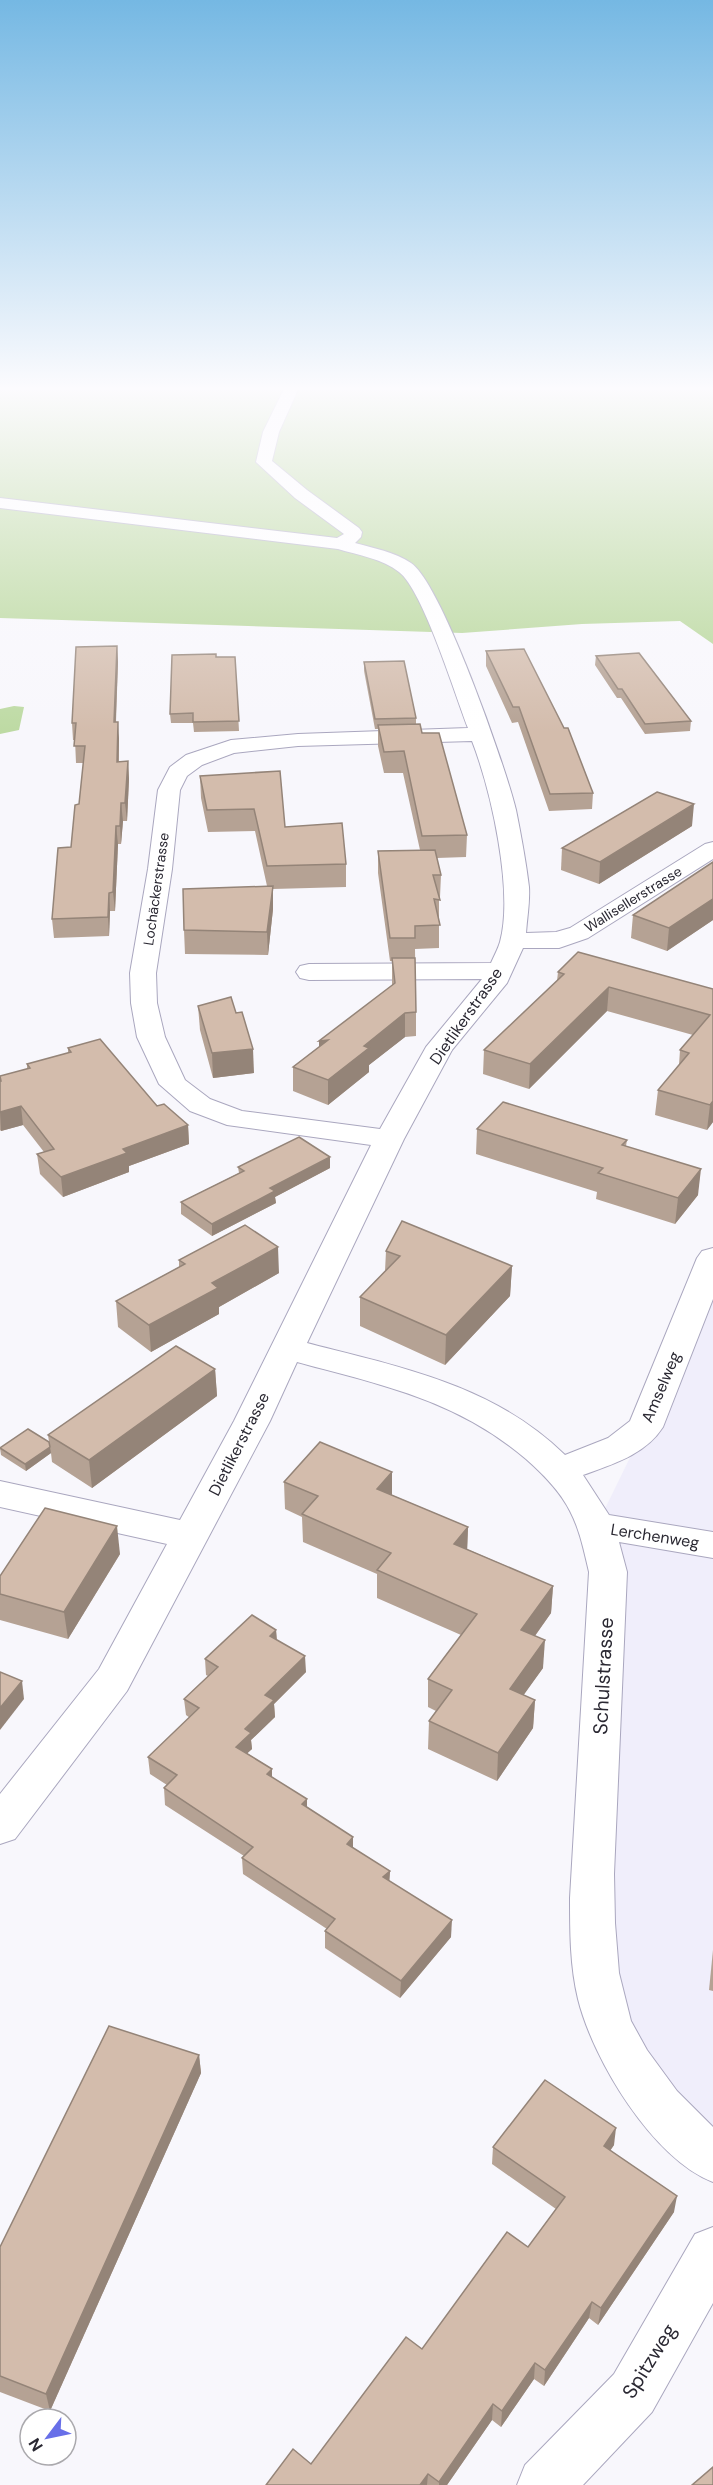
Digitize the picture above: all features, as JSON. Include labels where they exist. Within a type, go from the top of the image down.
[{"type":"street","points":[[311,501],[353,532],[352,537],[340,544]]},
{"type":"street","name":"Dietlikerstrasse","points":[[0,503],[340,544],[378,555],[405,567],[417,580],[435,615],[481,734],[504,810],[518,889],[513,941],[498,977],[440,1047],[389,1139],[287,1349],[191,1536],[113,1680],[0,1826]]},
{"type":"street","name":"Lochäckerstrasse","points":[[389,1139],[237,1119],[200,1105],[173,1084],[151,1038],[144,1003],[143,973],[170,790],[178,772],[194,760],[231,747],[298,740],[481,734]]},
{"type":"street","name":"Wallisellerstrasse","points":[[513,941],[559,940],[579,933],[713,849]]},
{"type":"street","points":[[309,972],[500,971]]},
{"type":"street","name":"Amselweg","points":[[560,1470],[621,1447],[645,1427],[713,1258]]},
{"type":"street","name":"Schulstrasse","points":[[287,1349],[395,1375],[467,1401],[500,1419],[529,1440],[560,1470],[579,1496],[596,1527],[608,1572],[590,1919],[601,1999],[619,2045],[646,2089],[689,2140],[713,2159]]},
{"type":"street","points":[[0,1494],[191,1536]]},
{"type":"street","name":"Lerchenweg","points":[[596,1527],[627,1529],[713,1545]]},
{"type":"street","name":"Spitzweg","points":[[545,2485],[633,2393],[713,2252]]},
{"type":"shaded area","points":[[713,1258],[713,2159],[619,2045],[596,1527],[645,1427]]},
{"type":"green space","points":[[0,501],[713,501],[713,644],[680,621],[582,624],[462,633],[0,618]]},
{"type":"green space","points":[[14,706],[24,707],[19,730],[0,734],[0,709]]},
{"type":"building","points":[[117,646],[114,722],[118,722],[117,762],[128,761],[125,803],[121,803],[120,826],[116,826],[113,892],[109,893],[108,917],[52,919],[58,848],[71,847],[75,805],[79,804],[85,746],[74,746],[76,723],[72,723],[76,647]]},
{"type":"building","points":[[524,649],[564,728],[568,728],[593,793],[550,794],[519,707],[513,707],[486,651]]},
{"type":"building","points":[[639,653],[691,721],[645,724],[622,689],[618,689],[596,656]]},
{"type":"building","points":[[216,654],[216,657],[235,657],[239,721],[193,722],[193,713],[170,714],[172,655]]},
{"type":"building","points":[[404,661],[416,718],[375,719],[364,662]]},
{"type":"building","points":[[420,724],[422,733],[439,733],[467,835],[422,836],[404,751],[384,752],[378,725]]},
{"type":"building","points":[[280,771],[285,827],[342,823],[346,864],[267,866],[254,809],[207,810],[200,776]]},
{"type":"building","points":[[657,792],[694,804],[600,862],[562,848]]},
{"type":"building","points":[[435,850],[441,875],[433,875],[440,900],[434,899],[440,925],[415,926],[415,938],[390,938],[378,851]]},
{"type":"building","points":[[713,862],[713,899],[669,928],[633,915]]},
{"type":"building","points":[[273,886],[267,932],[184,930],[183,889]]},
{"type":"building","points":[[578,952],[713,989],[713,1101],[710,1105],[658,1090],[689,1053],[680,1050],[710,1015],[609,987],[530,1064],[484,1050],[564,974],[558,972]]},
{"type":"building","points":[[392,958],[415,958],[416,1012],[405,1013],[364,1046],[369,1048],[328,1080],[293,1067],[328,1040],[319,1041],[395,983]]},
{"type":"building","points":[[231,997],[236,1013],[242,1012],[253,1049],[212,1053],[198,1006]]},
{"type":"building","points":[[100,1039],[157,1106],[164,1104],[188,1125],[123,1149],[127,1153],[61,1177],[37,1154],[54,1149],[21,1106],[0,1112],[0,1076],[30,1068],[27,1064],[71,1052],[68,1048]]},
{"type":"building","points":[[503,1102],[627,1140],[622,1145],[701,1169],[678,1198],[598,1173],[603,1168],[477,1129]]},
{"type":"building","points":[[299,1137],[330,1157],[270,1188],[275,1191],[212,1224],[181,1202],[244,1171],[238,1167]]},
{"type":"building","points":[[402,1221],[512,1266],[446,1335],[360,1297],[400,1256],[386,1251]]},
{"type":"building","points":[[245,1225],[278,1247],[212,1283],[218,1288],[149,1325],[116,1301],[185,1264],[179,1260]]},
{"type":"building","points":[[176,1346],[215,1369],[89,1460],[48,1435]]},
{"type":"building","points":[[28,1429],[49,1442],[50,1447],[25,1464],[0,1448]]},
{"type":"building","points":[[320,1442],[392,1472],[377,1489],[468,1527],[454,1544],[553,1586],[521,1630],[545,1640],[510,1689],[535,1700],[498,1753],[429,1721],[452,1690],[428,1679],[477,1614],[377,1570],[391,1553],[302,1514],[318,1496],[284,1482]]},
{"type":"building","points":[[45,1508],[117,1526],[64,1612],[0,1594],[0,1576]]},
{"type":"building","points":[[252,1615],[276,1630],[270,1636],[305,1656],[265,1695],[274,1700],[245,1729],[251,1733],[236,1747],[272,1769],[267,1774],[307,1799],[302,1804],[353,1837],[347,1844],[390,1871],[383,1877],[452,1920],[401,1981],[325,1931],[335,1919],[242,1858],[253,1847],[164,1788],[177,1775],[148,1757],[199,1708],[184,1699],[218,1667],[205,1659]]},
{"type":"building","points":[[0,1672],[22,1681],[0,1708]]},
{"type":"building","points":[[109,2026],[199,2055],[46,2394],[0,2376],[0,2247]]},
{"type":"building","points":[[545,2080],[616,2128],[604,2146],[677,2196],[601,2308],[592,2302],[545,2370],[535,2363],[502,2411],[493,2404],[439,2482],[428,2474],[420,2485],[266,2485],[293,2449],[311,2464],[406,2337],[422,2349],[507,2232],[528,2247],[565,2197],[493,2147]]},
{"type":"building","points":[[713,2467],[713,2485],[692,2485]]}]
